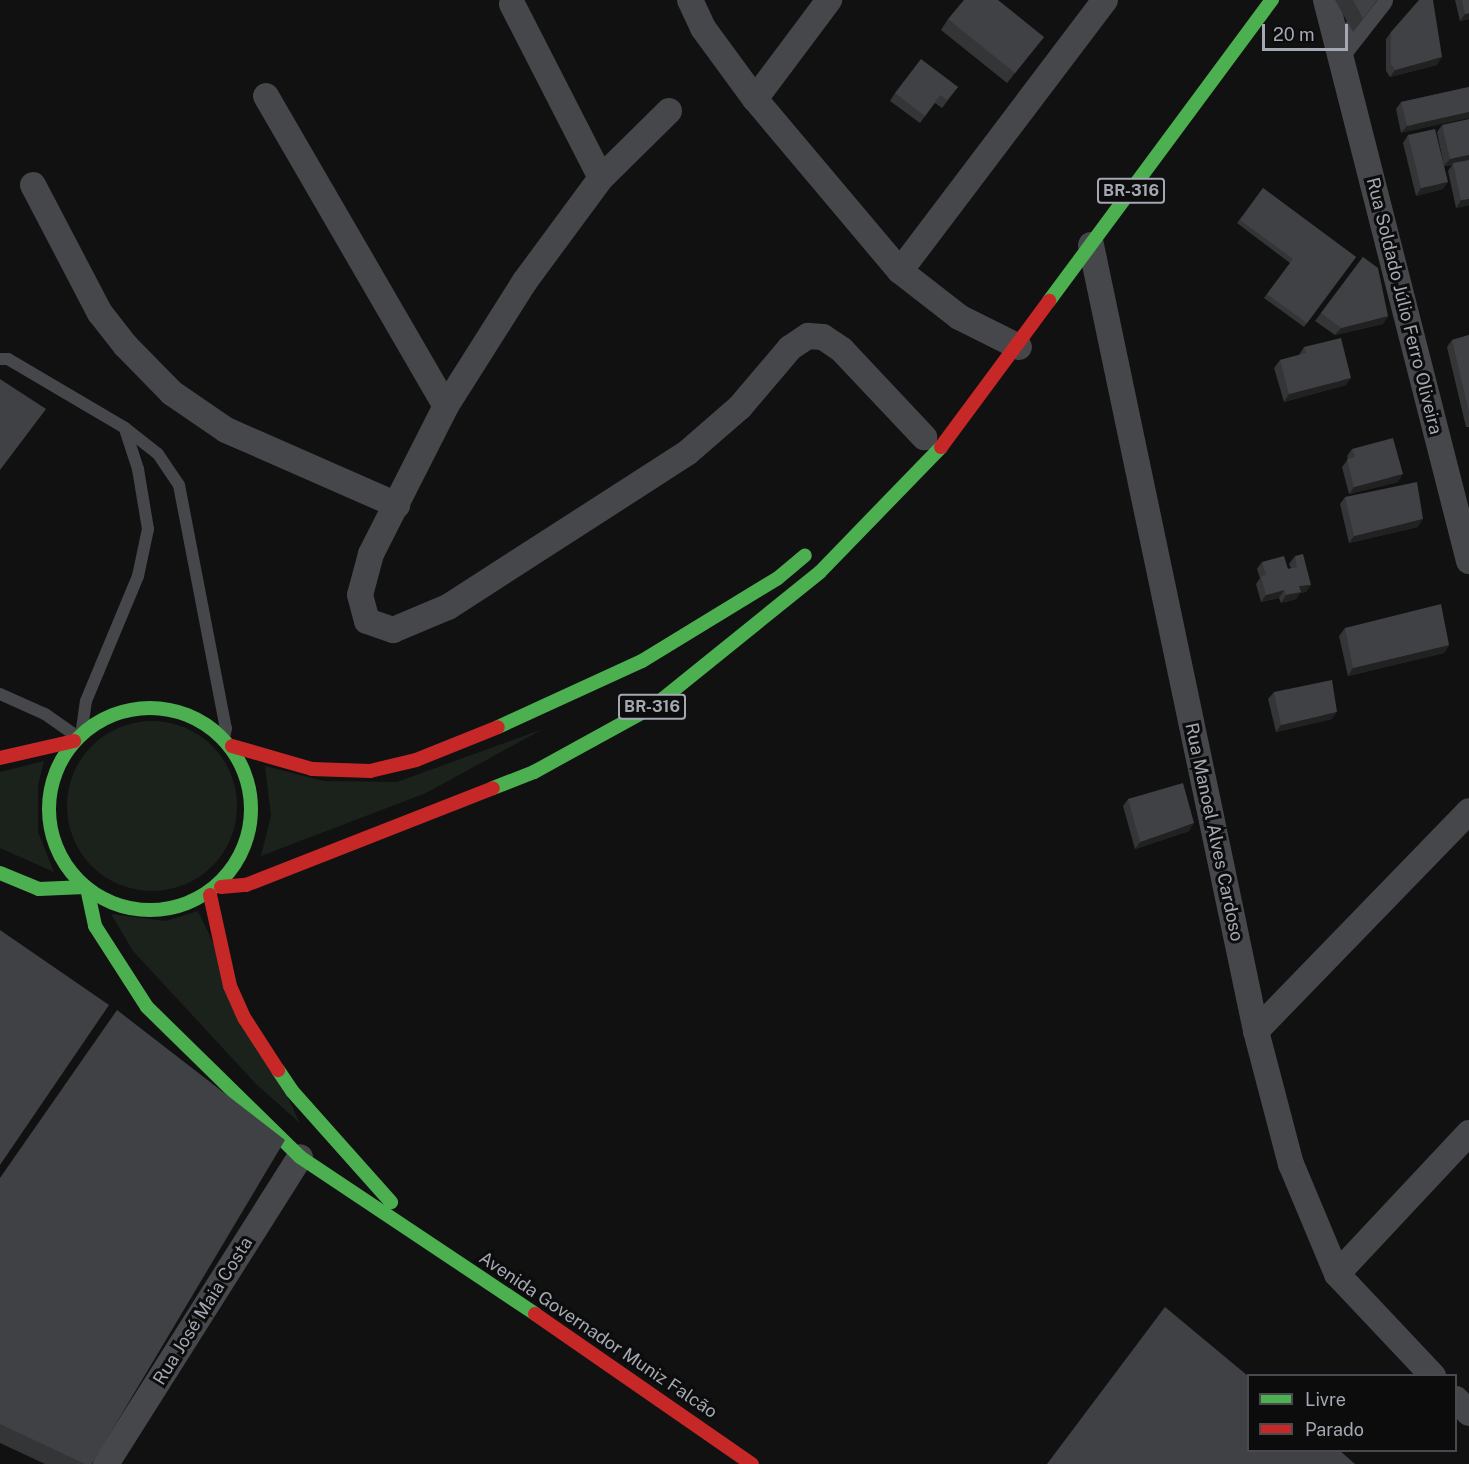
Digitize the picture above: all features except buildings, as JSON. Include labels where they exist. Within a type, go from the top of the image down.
[{"type":"main road","name":"BR-316","points":[[78,738],[57,767],[49,798],[50,829],[61,858],[86,887],[107,901],[136,910],[168,909],[215,891],[246,885],[534,772],[654,706],[820,572],[937,452],[1019,347],[1091,245],[1272,0]]},
{"type":"main road","name":"BR-316","points":[[920,441],[991,383]]},
{"type":"main road","name":"BR-316","points":[[0,758],[78,738],[125,710],[154,707],[184,712],[228,742],[312,769],[370,771],[416,760],[537,711],[642,661],[778,578],[814,548]]},
{"type":"main road","name":"BR-316","points":[[215,891],[251,830],[246,772],[228,742]]},
{"type":"main road","points":[[0,873],[39,889],[86,887]]},
{"type":"main road","name":"Avenida Governador Muniz Falcão","points":[[86,887],[95,926],[147,1006],[300,1157],[423,1237],[752,1464]]},
{"type":"main road","name":"Avenida Governador Muniz Falcão","points":[[215,891],[230,986],[245,1019],[292,1091],[423,1237]]},
{"type":"street","points":[[690,0],[703,28],[755,99],[900,271],[959,316],[1019,347]]},
{"type":"street","points":[[755,99],[829,0]]},
{"type":"street","points":[[900,271],[1105,0]]},
{"type":"street","name":"Rua Soldado Júlio Ferro Oliveira","points":[[1326,0],[1468,555]]},
{"type":"street","points":[[1340,51],[1380,0]]},
{"type":"street","points":[[512,4],[601,178]]},
{"type":"street","points":[[266,96],[446,406]]},
{"type":"street","points":[[669,111],[601,178],[525,281],[446,406],[371,554],[360,595],[368,621],[393,630],[448,608],[687,453],[740,407],[790,348],[808,336],[823,337],[842,350],[920,441]]},
{"type":"street","points":[[33,185],[100,313],[125,345],[172,393],[226,430],[397,505]]},
{"type":"street","name":"Rua Manoel Alves Cardoso","points":[[1091,245],[1256,1031],[1291,1164],[1337,1274],[1431,1374]]},
{"type":"street","points":[[1256,1031],[1469,811]]},
{"type":"street","points":[[1337,1274],[1469,1133]]},
{"type":"street","name":"Rua José Maia Costa","points":[[106,1464],[300,1157]]},
{"type":"street","points":[[1457,1401],[1469,1413]]},
{"type":"lane","points":[[0,359],[8,359],[125,428],[158,454],[179,485],[228,742]]},
{"type":"lane","points":[[0,694],[45,714],[78,738],[86,701],[138,576],[147,529],[138,469],[125,428]]},
{"type":"shaded area","points":[[152,721],[184,728],[199,735],[212,746],[223,759],[230,774],[237,806],[230,838],[223,853],[212,866],[199,877],[184,884],[152,891],[120,884],[105,877],[92,866],[81,853],[74,838],[67,806],[74,774],[81,759],[92,746],[105,735],[120,728]]},
{"type":"shaded area","points":[[543,729],[426,793],[261,856],[271,816],[265,766],[324,781],[397,782]]},
{"type":"shaded area","points":[[44,761],[38,785],[38,832],[54,872],[0,848],[0,772]]},
{"type":"shaded area","points":[[198,911],[300,1123],[257,1085],[133,951],[111,914],[166,921]]},
{"type":"traffic: fast","points":[[1049,301],[1272,0]]},
{"type":"traffic: fast","points":[[493,788],[534,772],[654,706],[820,572],[941,447]]},
{"type":"traffic: fast","points":[[498,727],[642,661],[778,578],[805,555]]},
{"type":"traffic: fast","points":[[150,708],[179,712],[198,720],[228,745],[239,761],[247,780],[251,809],[247,838],[239,857],[214,887],[198,898],[179,906],[150,910],[121,906],[102,898],[72,873],[61,857],[53,838],[49,809],[53,780],[61,761],[86,731],[102,720],[121,712],[150,708]]},
{"type":"traffic: fast","points":[[0,873],[39,889],[85,887]]},
{"type":"traffic: fast","points":[[87,888],[95,926],[147,1007],[300,1157],[535,1314]]},
{"type":"traffic: fast","points":[[278,1070],[292,1091],[391,1202]]},
{"type":"traffic: jam","points":[[941,447],[1049,301]]},
{"type":"traffic: jam","points":[[232,746],[312,769],[370,771],[416,760],[498,727]]},
{"type":"traffic: jam","points":[[0,758],[74,741]]},
{"type":"traffic: jam","points":[[221,887],[246,885],[493,788]]},
{"type":"traffic: jam","points":[[210,895],[230,986],[245,1019],[278,1070]]},
{"type":"traffic: jam","points":[[535,1314],[752,1464]]}]
